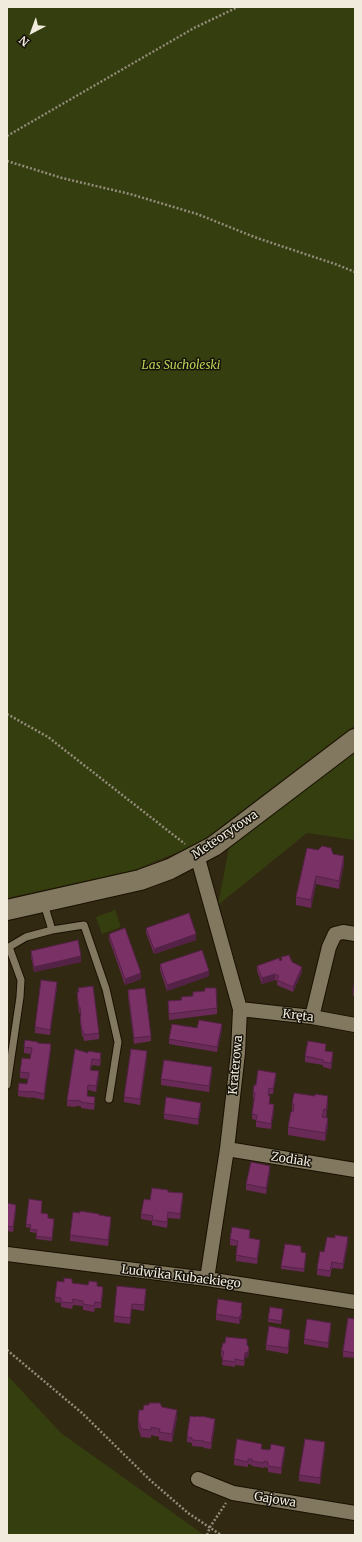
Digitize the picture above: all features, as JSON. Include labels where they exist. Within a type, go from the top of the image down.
[{"type":"street","name":"Meteorytowa","points":[[7,910],[140,880],[170,869],[214,846],[355,739]]},
{"type":"street","name":"Kraterowa","points":[[197,855],[240,1009],[238,1052],[227,1149],[207,1279]]},
{"type":"street","points":[[312,1017],[329,946],[335,934],[343,932],[355,934]]},
{"type":"street","name":"Kręta","points":[[240,1009],[312,1017],[355,1025]]},
{"type":"street","name":"Zodiak","points":[[227,1149],[355,1170]]},
{"type":"street","name":"Ludwika Kubackiego","points":[[7,1254],[207,1279],[355,1302]]},
{"type":"street","name":"Gajowa","points":[[198,1479],[233,1493],[355,1513]]},
{"type":"lane","points":[[44,901],[52,930]]},
{"type":"lane","points":[[7,1084],[20,997],[21,980],[8,947],[26,937],[84,924],[106,989],[118,1042],[109,1099]]},
{"type":"path","points":[[7,136],[194,28],[238,7]]},
{"type":"path","points":[[7,161],[62,178],[130,194],[197,214],[257,238],[355,272]]},
{"type":"path","points":[[7,714],[48,737],[177,837],[197,855]]},
{"type":"path","points":[[7,1350],[82,1413],[150,1480],[188,1513],[221,1535]]},
{"type":"path","points":[[207,1535],[210,1527],[233,1493]]},
{"type":"green space","name":"Las Sucholeski","points":[[7,7],[355,7],[355,725],[198,844],[134,870],[7,898]]},
{"type":"green space","points":[[355,751],[355,840],[307,833],[218,905],[229,848]]},
{"type":"green space","points":[[115,910],[121,927],[102,934],[96,917]]},
{"type":"green space","points":[[7,1375],[61,1433],[204,1535],[7,1535]]},
{"type":"building","points":[[322,846],[331,848],[333,854],[344,856],[339,881],[316,876],[311,900],[296,897],[307,848],[318,850]]},
{"type":"building","points":[[189,913],[196,934],[154,949],[146,928]]},
{"type":"building","points":[[125,928],[141,973],[125,979],[109,934]]},
{"type":"building","points":[[78,940],[81,956],[34,967],[31,951]]},
{"type":"building","points":[[202,950],[209,971],[167,985],[160,964]]},
{"type":"building","points":[[289,955],[292,962],[302,967],[293,987],[277,980],[279,976],[275,974],[262,978],[257,966],[279,958],[280,961],[282,960],[281,957]]},
{"type":"building","points":[[355,978],[355,991],[353,991]]},
{"type":"building","points":[[41,980],[57,982],[50,1030],[35,1027]]},
{"type":"building","points":[[93,986],[99,1033],[84,1035],[82,1031],[77,992],[79,992],[78,988]]},
{"type":"building","points":[[145,988],[151,1036],[134,1038],[128,990]]},
{"type":"building","points":[[205,988],[216,988],[217,1008],[169,1014],[168,1001],[182,1000],[181,997],[193,996],[193,992],[205,991]]},
{"type":"building","points":[[199,1020],[222,1024],[217,1047],[169,1039],[172,1024],[197,1028]]},
{"type":"building","points":[[25,1040],[51,1044],[44,1094],[31,1091],[18,1091],[19,1083],[27,1084],[29,1073],[20,1072],[22,1058],[30,1059],[32,1048],[24,1047]]},
{"type":"building","points":[[308,1041],[326,1044],[325,1051],[333,1052],[331,1063],[305,1056]]},
{"type":"building","points":[[75,1049],[88,1053],[88,1051],[101,1053],[100,1060],[92,1059],[90,1070],[99,1071],[96,1086],[88,1085],[87,1096],[95,1097],[94,1104],[76,1100],[67,1100]]},
{"type":"building","points":[[131,1049],[147,1051],[140,1099],[124,1097]]},
{"type":"building","points":[[164,1060],[212,1067],[209,1086],[161,1079]]},
{"type":"building","points":[[258,1070],[276,1073],[273,1089],[269,1088],[268,1095],[270,1096],[269,1104],[274,1104],[271,1124],[256,1121],[257,1115],[252,1114],[255,1093],[253,1093],[254,1085],[256,1085]]},
{"type":"building","points":[[294,1093],[328,1096],[326,1110],[324,1109],[322,1117],[328,1118],[325,1133],[288,1127],[291,1111],[293,1112],[294,1104],[292,1104]]},
{"type":"building","points":[[166,1097],[201,1103],[198,1119],[164,1114]]},
{"type":"building","points":[[251,1162],[270,1166],[266,1188],[246,1184]]},
{"type":"building","points":[[152,1188],[168,1190],[168,1192],[183,1193],[180,1214],[168,1212],[167,1222],[152,1220],[153,1216],[141,1214],[144,1199],[150,1200]]},
{"type":"building","points":[[29,1199],[42,1201],[41,1213],[48,1214],[48,1218],[54,1219],[52,1238],[36,1236],[37,1230],[30,1229],[31,1225],[26,1224]]},
{"type":"building","points":[[7,1203],[16,1205],[13,1227],[7,1226]]},
{"type":"building","points":[[80,1211],[111,1217],[108,1240],[70,1235],[73,1212],[80,1213]]},
{"type":"building","points":[[232,1227],[250,1230],[249,1238],[260,1240],[257,1259],[236,1255],[238,1241],[230,1239]]},
{"type":"building","points":[[335,1235],[348,1237],[343,1264],[332,1262],[330,1271],[317,1269],[320,1251],[324,1252],[327,1237],[335,1238]]},
{"type":"building","points":[[285,1244],[301,1246],[301,1252],[306,1253],[304,1269],[281,1266]]},
{"type":"building","points":[[64,1278],[72,1279],[72,1283],[88,1285],[89,1281],[97,1282],[97,1286],[103,1287],[101,1303],[95,1302],[94,1306],[83,1304],[83,1301],[73,1299],[72,1303],[61,1302],[61,1298],[55,1297],[57,1281],[64,1282]]},
{"type":"building","points":[[117,1286],[146,1289],[144,1305],[132,1304],[130,1318],[114,1316]]},
{"type":"building","points":[[218,1299],[242,1303],[242,1311],[239,1318],[216,1314]]},
{"type":"building","points":[[270,1307],[283,1309],[281,1321],[268,1319]]},
{"type":"building","points":[[348,1318],[355,1319],[355,1353],[343,1351]]},
{"type":"building","points":[[307,1319],[331,1323],[328,1343],[304,1339]]},
{"type":"building","points":[[269,1326],[290,1330],[288,1348],[266,1345]]},
{"type":"building","points":[[226,1337],[247,1339],[247,1345],[249,1347],[248,1352],[245,1353],[244,1361],[235,1359],[235,1362],[222,1360],[224,1351],[221,1351]]},
{"type":"building","points":[[149,1403],[160,1403],[162,1407],[177,1410],[172,1434],[159,1432],[160,1429],[151,1427],[151,1430],[141,1429],[138,1419],[139,1410],[143,1410],[144,1405],[149,1405]]},
{"type":"building","points":[[190,1416],[201,1416],[215,1419],[211,1443],[192,1440],[192,1438],[187,1437]]},
{"type":"building","points":[[237,1439],[262,1444],[261,1449],[270,1450],[271,1444],[285,1447],[281,1468],[268,1466],[268,1462],[264,1461],[264,1463],[248,1459],[248,1462],[234,1459]]},
{"type":"building","points":[[305,1439],[325,1442],[320,1478],[299,1475]]}]
